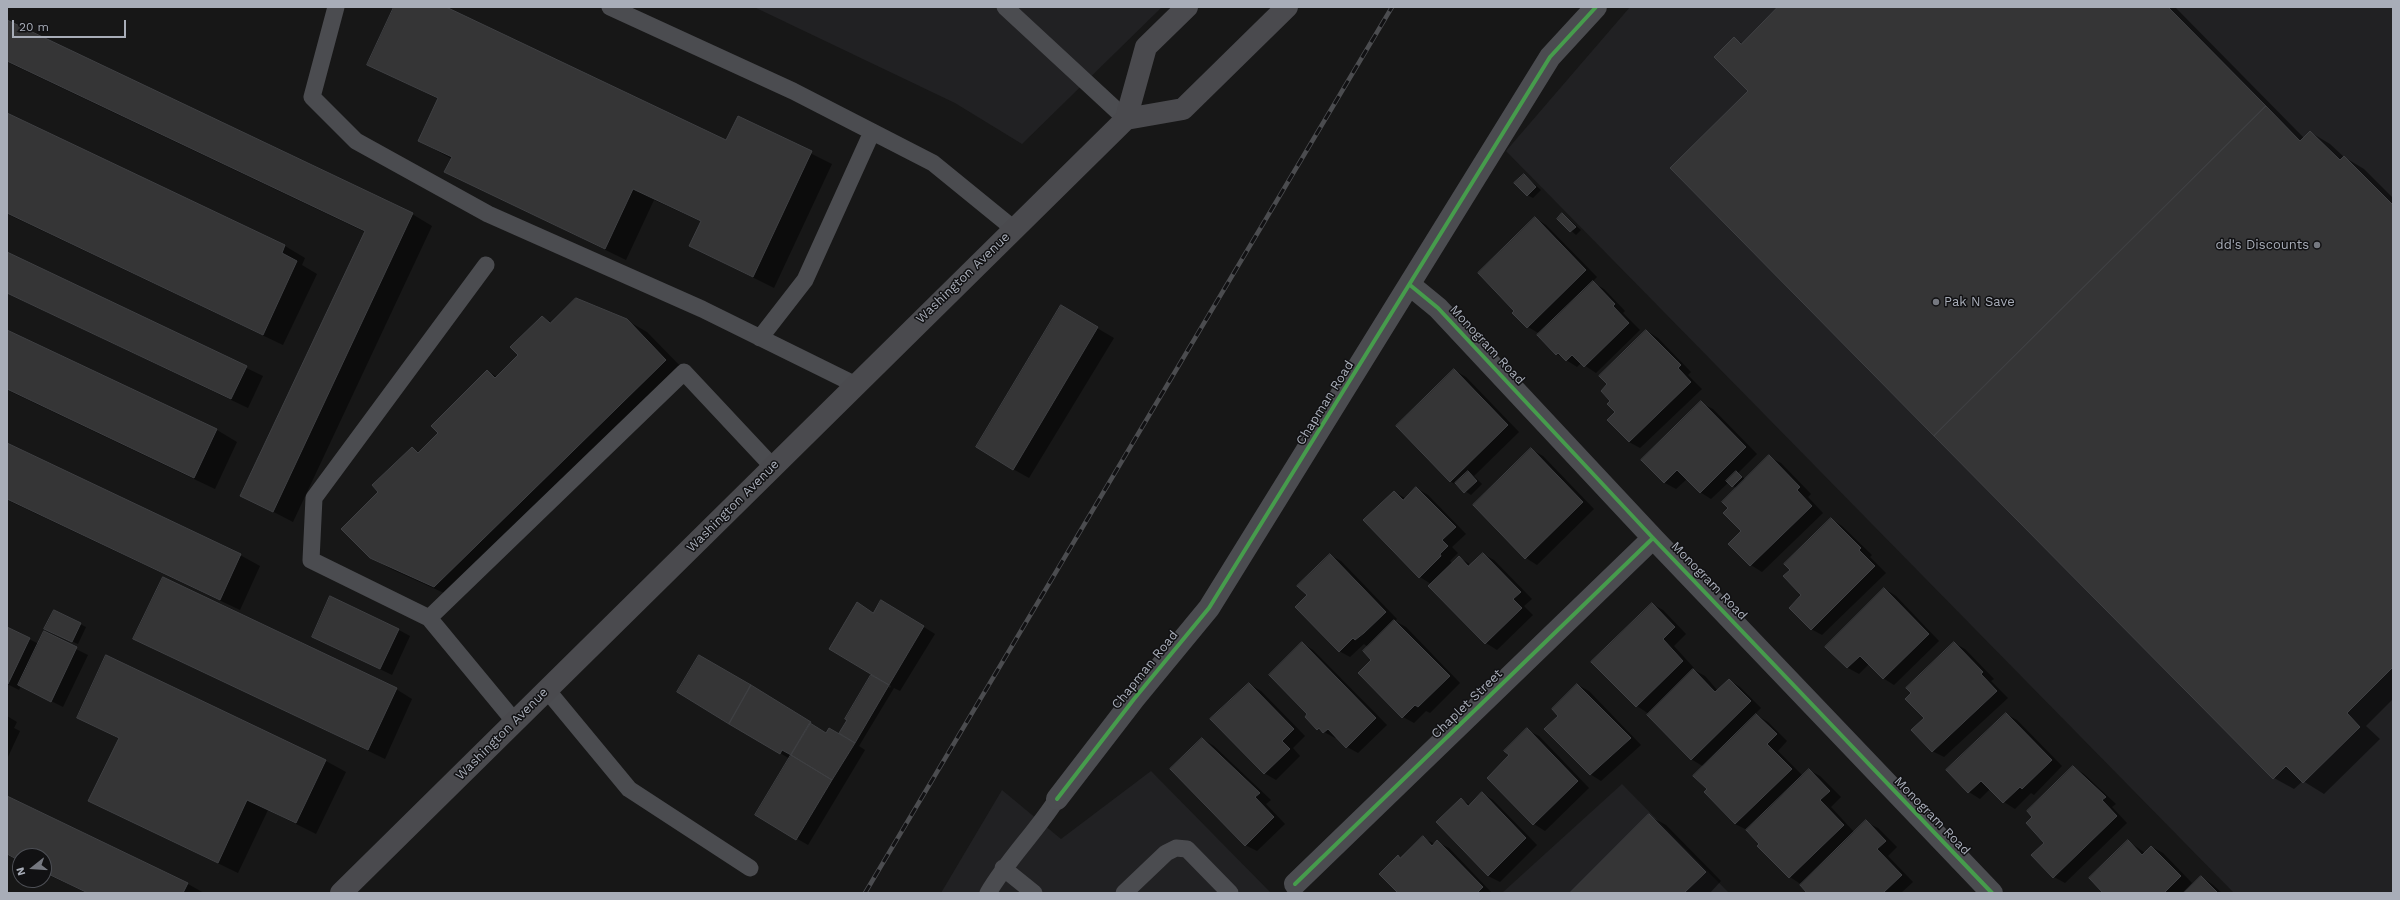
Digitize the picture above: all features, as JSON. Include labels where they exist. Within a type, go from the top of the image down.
[{"type":"main road","name":"Washington Avenue","points":[[341,893],[1126,119],[1146,47],[1187,7]]},
{"type":"main road","points":[[1126,119],[1183,109],[1288,7]]},
{"type":"street","name":"Chapman Road","points":[[1057,799],[1134,699],[1209,608],[1550,57],[1596,7]]},
{"type":"street","name":"Monogram Road","points":[[1410,285],[1438,308],[1653,538],[1992,893]]},
{"type":"street","name":"Chaplet Street","points":[[1295,884],[1653,538]]},
{"type":"lane","points":[[336,7],[312,97],[356,141],[488,214],[702,310],[856,385]]},
{"type":"lane","points":[[610,7],[793,91],[933,163],[1014,229]]},
{"type":"lane","points":[[1005,7],[1126,119]]},
{"type":"lane","points":[[760,338],[805,280],[872,132]]},
{"type":"lane","points":[[486,265],[314,498],[311,560],[429,618],[515,722]]},
{"type":"lane","points":[[429,618],[684,372],[773,467]]},
{"type":"lane","points":[[547,690],[629,789],[750,868]]},
{"type":"lane","points":[[988,893],[1003,868],[1048,814],[1057,799]]},
{"type":"lane","points":[[1124,893],[1166,853],[1176,848],[1187,849],[1230,893]]},
{"type":"lane","points":[[1003,868],[1034,893]]},
{"type":"shaded area","points":[[754,7],[1162,7],[1022,144],[955,103]]},
{"type":"shaded area","points":[[1630,7],[2393,7],[2393,893],[2234,893],[1506,151]]},
{"type":"shaded area","points":[[1151,771],[1271,893],[941,893],[1002,790],[1061,839]]},
{"type":"shaded area","points":[[1622,784],[1729,893],[1502,893]]},
{"type":"building","points":[[394,7],[446,7],[726,140],[738,116],[812,151],[753,277],[689,246],[701,221],[633,189],[605,249],[444,172],[452,157],[418,141],[438,98],[367,65]]},
{"type":"building","name":"Pak N Save","points":[[1778,7],[2168,7],[2266,106],[1934,436],[1670,168],[1748,91],[1714,57],[1734,37],[1741,44]]},
{"type":"building","points":[[7,20],[413,213],[273,512],[240,496],[365,231],[7,61]]},
{"type":"building","points":[[2266,106],[2300,141],[2310,131],[2340,160],[2344,156],[2393,205],[2393,667],[2347,713],[2360,727],[2303,783],[2286,766],[2273,779],[1934,436]]},
{"type":"building","points":[[7,113],[285,245],[282,253],[297,261],[263,335],[7,213]]},
{"type":"building","points":[[1524,174],[1536,187],[1527,196],[1514,183]]},
{"type":"building","points":[[1562,213],[1576,227],[1570,232],[1557,219]]},
{"type":"building","points":[[1535,217],[1586,270],[1527,328],[1512,313],[1514,311],[1478,273]]},
{"type":"building","points":[[7,252],[247,366],[231,399],[7,293]]},
{"type":"building","points":[[1593,281],[1615,304],[1613,306],[1629,323],[1584,367],[1572,355],[1566,361],[1558,353],[1556,355],[1537,335]]},
{"type":"building","points":[[576,298],[627,319],[666,360],[434,587],[370,558],[341,529],[378,492],[372,485],[412,447],[418,453],[438,433],[431,426],[487,370],[495,378],[518,355],[510,347],[542,316],[550,323]]},
{"type":"building","points":[[1061,305],[1098,327],[1013,470],[976,447]]},
{"type":"building","points":[[7,330],[217,429],[194,478],[7,389]]},
{"type":"building","points":[[1646,330],[1681,365],[1678,368],[1691,382],[1629,442],[1607,420],[1615,412],[1607,404],[1610,401],[1601,391],[1607,384],[1599,376]]},
{"type":"building","points":[[1454,369],[1508,425],[1450,482],[1396,426]]},
{"type":"building","points":[[1701,401],[1746,447],[1700,493],[1677,470],[1664,483],[1641,460]]},
{"type":"building","points":[[7,443],[241,554],[220,600],[7,499]]},
{"type":"building","points":[[1531,448],[1583,502],[1525,559],[1473,505]]},
{"type":"building","points":[[1769,455],[1800,487],[1797,490],[1812,506],[1750,566],[1728,544],[1741,531],[1723,513],[1728,508],[1722,502]]},
{"type":"building","points":[[1468,471],[1477,481],[1464,493],[1455,483]]},
{"type":"building","points":[[1736,471],[1742,477],[1732,487],[1726,481]]},
{"type":"building","points":[[1416,487],[1456,527],[1442,540],[1448,546],[1440,554],[1441,556],[1419,578],[1363,520],[1394,491],[1403,500]]},
{"type":"building","points":[[1831,518],[1861,548],[1859,550],[1875,566],[1811,630],[1789,608],[1801,595],[1783,576],[1790,570],[1784,564]]},
{"type":"building","points":[[1483,553],[1521,592],[1513,599],[1522,608],[1485,644],[1428,586],[1459,556],[1468,566]]},
{"type":"building","points":[[1330,554],[1386,612],[1364,633],[1355,640],[1353,638],[1339,652],[1295,607],[1307,595],[1297,586]]},
{"type":"building","points":[[163,577],[397,688],[368,750],[133,639]]},
{"type":"building","points":[[1884,588],[1929,634],[1883,679],[1860,656],[1847,668],[1825,647]]},
{"type":"building","points":[[330,596],[399,629],[380,669],[312,637]]},
{"type":"building","points":[[881,600],[924,626],[889,685],[829,649],[857,602],[873,613]]},
{"type":"building","points":[[1652,603],[1675,627],[1663,639],[1683,661],[1636,707],[1591,662]]},
{"type":"building","points":[[54,610],[81,623],[72,642],[44,629]]},
{"type":"building","points":[[1394,620],[1450,676],[1418,707],[1415,705],[1402,718],[1358,673],[1371,660],[1363,651]]},
{"type":"building","points":[[7,627],[30,638],[8,684],[7,684]]},
{"type":"building","points":[[44,631],[77,647],[51,702],[18,685]]},
{"type":"building","points":[[1302,642],[1376,718],[1346,748],[1328,729],[1323,733],[1319,728],[1317,730],[1305,717],[1307,714],[1269,675]]},
{"type":"building","points":[[1954,642],[1983,672],[1981,674],[1997,691],[1932,752],[1911,730],[1924,718],[1905,699],[1911,693],[1906,688]]},
{"type":"building","points":[[106,655],[326,760],[296,823],[247,800],[218,863],[88,801],[119,738],[77,718]]},
{"type":"building","points":[[699,655],[751,685],[729,724],[677,692]]},
{"type":"building","points":[[1693,669],[1715,692],[1729,679],[1751,701],[1691,760],[1647,715]]},
{"type":"building","points":[[871,675],[889,685],[855,743],[839,733],[847,720],[845,719]]},
{"type":"building","points":[[1249,683],[1294,729],[1282,741],[1290,749],[1264,774],[1210,719]]},
{"type":"building","points":[[1577,684],[1631,738],[1590,775],[1544,729],[1558,716],[1552,709]]},
{"type":"building","points":[[751,685],[811,722],[791,755],[782,750],[780,754],[729,724]]},
{"type":"building","points":[[2006,713],[2052,760],[2022,789],[2020,787],[2003,803],[1981,781],[1968,793],[1946,770]]},
{"type":"building","points":[[1756,714],[1777,734],[1767,744],[1792,769],[1735,824],[1704,792],[1707,789],[1693,776]]},
{"type":"building","points":[[810,723],[826,733],[829,728],[855,743],[832,780],[791,755]]},
{"type":"building","points":[[1527,728],[1578,781],[1533,825],[1487,778],[1509,755],[1504,751]]},
{"type":"building","points":[[1202,738],[1260,793],[1255,797],[1274,817],[1245,846],[1170,769]]},
{"type":"building","points":[[791,755],[832,780],[796,840],[755,815]]},
{"type":"building","points":[[2073,766],[2106,797],[2102,800],[2117,816],[2053,878],[2031,855],[2044,843],[2026,823],[2032,817],[2027,811]]},
{"type":"building","points":[[1809,769],[1830,791],[1820,800],[1844,825],[1789,878],[1757,846],[1759,844],[1746,830]]},
{"type":"building","points":[[1482,792],[1526,838],[1488,876],[1436,822],[1461,798],[1468,806]]},
{"type":"building","points":[[7,796],[188,883],[183,893],[88,893],[52,876],[52,848],[12,848],[12,857],[7,854]]},
{"type":"building","points":[[1649,814],[1706,872],[1684,893],[1570,893]]},
{"type":"building","points":[[1866,820],[1886,841],[1877,849],[1902,875],[1883,893],[1807,893],[1800,885]]},
{"type":"building","points":[[1423,836],[1432,846],[1437,840],[1483,887],[1477,893],[1398,893],[1379,874],[1398,855],[1400,858]]},
{"type":"building","points":[[2128,840],[2142,855],[2151,846],[2181,876],[2164,893],[2103,893],[2089,878]]},
{"type":"building","points":[[2201,876],[2218,893],[2184,893]]},
{"type":"railway","points":[[865,893],[1392,7]]},
{"type":"cycle path","points":[[1057,799],[1134,699],[1209,608],[1550,57],[1596,7]]},
{"type":"cycle path","points":[[1410,285],[1438,308],[1653,538],[1992,893]]},
{"type":"cycle path","points":[[1295,884],[1653,538]]},
{"type":"place","name":"dd's Discounts","points":[[2317,245]]},
{"type":"place","name":"Pak N Save","points":[[1936,302]]}]
